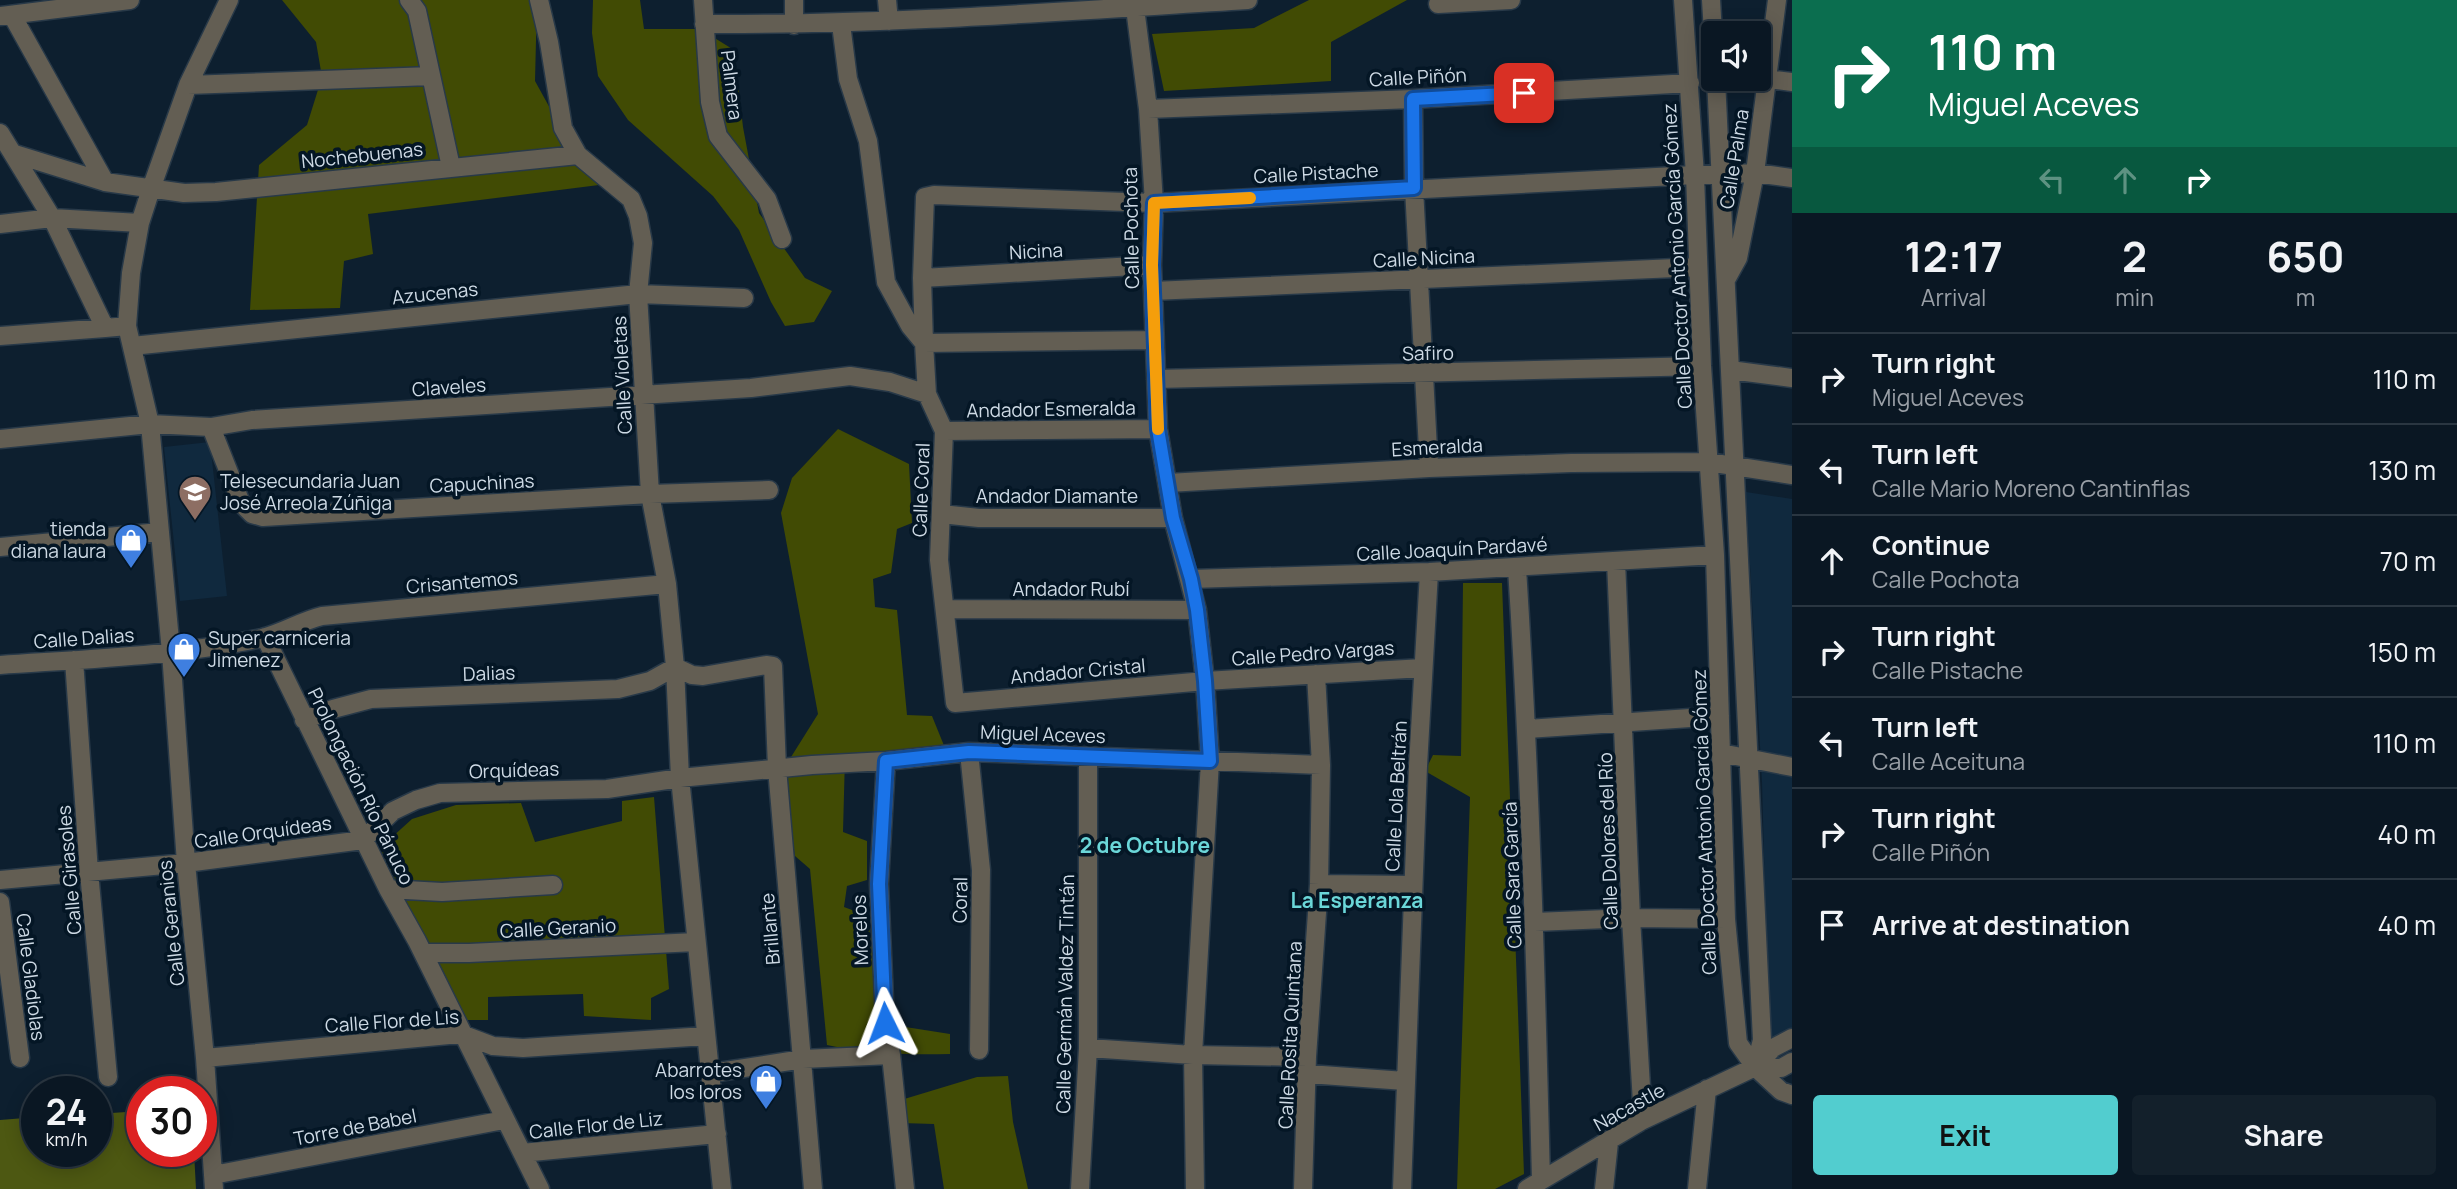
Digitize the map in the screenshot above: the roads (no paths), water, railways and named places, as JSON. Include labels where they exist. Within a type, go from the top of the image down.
[{"type":"street","points":[[105,182],[6,16],[130,0]]},
{"type":"street","points":[[229,0],[188,85],[140,223],[131,273],[127,326],[150,424],[171,652],[265,637]]},
{"type":"street","points":[[409,0],[417,11],[452,167]]},
{"type":"street","name":"Calle Violetas","points":[[539,0],[550,42],[563,128],[579,155],[631,199],[638,216],[643,243],[638,294],[650,494],[667,584],[675,667],[680,778],[722,1189]]},
{"type":"street","name":"Palmera","points":[[703,0],[710,102],[718,136],[767,199],[782,239]]},
{"type":"street","points":[[793,0],[794,24]]},
{"type":"street","points":[[887,0],[889,21]]},
{"type":"street","points":[[704,24],[841,24],[889,21],[976,8],[1248,0]]},
{"type":"street","points":[[1438,4],[1511,0]]},
{"type":"street","name":"Calle Doctor Antonio García Gómez","points":[[1683,0],[1690,83],[1702,366],[1715,555],[1726,919],[1738,1043],[1755,1067],[1781,1091],[1792,1095]]},
{"type":"street","points":[[1712,0],[1713,21]]},
{"type":"street","name":"Calle Palma","points":[[1771,53],[1777,0]]},
{"type":"street","name":"Calle Pochota","points":[[1134,4],[1148,109],[1154,203],[1152,265],[1158,429],[1173,518],[1197,610],[1210,761],[1193,1055],[1195,1189]]},
{"type":"street","points":[[841,24],[848,79],[868,141],[886,282],[904,317],[924,343],[1154,340]]},
{"type":"street","points":[[188,85],[431,76]]},
{"type":"street","points":[[1771,79],[1792,82]]},
{"type":"street","name":"Calle Piñón","points":[[1148,109],[1413,99],[1690,83]]},
{"type":"street","points":[[1717,91],[1762,1040],[1755,1067]]},
{"type":"street","name":"Calle Palma","points":[[1726,280],[1738,258],[1755,173],[1766,91]]},
{"type":"street","points":[[1413,99],[1414,188],[1429,468]]},
{"type":"street","points":[[0,133],[52,218],[105,328]]},
{"type":"street","name":"Nochebuenas","points":[[15,154],[105,182],[184,193],[579,155]]},
{"type":"street","name":"Calle Pistache","points":[[925,197],[934,195],[1154,203],[1695,175],[1755,173],[1792,178]]},
{"type":"street","name":"Calle Coral","points":[[925,197],[922,278],[927,394],[944,431],[939,560],[955,703]]},
{"type":"street","points":[[0,224],[52,218],[140,223]]},
{"type":"street","name":"Nicina","points":[[922,278],[1152,265]]},
{"type":"street","name":"Calle Nicina","points":[[1153,291],[1698,267]]},
{"type":"street","name":"Azucenas","points":[[132,346],[638,294],[744,298]]},
{"type":"street","points":[[0,336],[127,326]]},
{"type":"street","name":"Safiro","points":[[1156,379],[1702,366]]},
{"type":"street","points":[[1730,370],[1792,378]]},
{"type":"street","name":"Claveles","points":[[0,439],[150,424],[211,427],[252,420],[751,388],[850,376],[890,382],[927,394]]},
{"type":"street","name":"Capuchinas","points":[[211,427],[241,503],[252,514],[263,517],[650,494],[769,490]]},
{"type":"street","name":"Andador Esmeralda","points":[[944,431],[1158,429]]},
{"type":"street","name":"Esmeralda","points":[[1168,484],[1429,468],[1571,463],[1708,462],[1792,475]]},
{"type":"street","name":"Andador Diamante","points":[[941,514],[979,519],[1173,518]]},
{"type":"street","points":[[0,547],[160,532]]},
{"type":"street","name":"Calle Joaquín Pardavé","points":[[1191,579],[1517,568],[1715,555]]},
{"type":"street","name":"Calle Dolores del Río","points":[[1616,561],[1625,721],[1631,918],[1643,1120]]},
{"type":"street","name":"Calle Sara García","points":[[1517,568],[1535,922],[1534,1185]]},
{"type":"street","name":"Calle Lola Beltrán","points":[[1402,1189],[1413,885],[1429,572]]},
{"type":"street","name":"Crisantemos","points":[[265,637],[322,616],[667,584]]},
{"type":"street","name":"Andador Rubí","points":[[945,609],[1197,610]]},
{"type":"street","name":"Prolongación Río Pánuco","points":[[265,637],[363,839],[540,1189]]},
{"type":"street","name":"Calle Dalias","points":[[0,665],[171,652]]},
{"type":"street","name":"Calle Geranios","points":[[171,652],[213,1182]]},
{"type":"street","name":"Calle Girasoles","points":[[74,660],[89,872],[108,1076]]},
{"type":"street","name":"Brillante","points":[[675,667],[692,675],[703,676],[773,666],[777,768],[813,1189]]},
{"type":"street","name":"Dalias","points":[[304,720],[371,699],[618,689],[650,681],[675,667]]},
{"type":"street","name":"Calle Pedro Vargas","points":[[1205,681],[1423,668]]},
{"type":"street","name":"Calle Rosita Quintana","points":[[1303,1189],[1319,884],[1321,765],[1316,674]]},
{"type":"street","name":"Andador Cristal","points":[[955,703],[1205,681]]},
{"type":"street","points":[[1527,729],[1720,716]]},
{"type":"street","name":"Miguel Aceves","points":[[680,778],[969,752],[1321,765]]},
{"type":"street","name":"Coral","points":[[969,752],[981,870],[979,1050]]},
{"type":"street","points":[[1721,753],[1792,767]]},
{"type":"street","name":"Calle Germán Valdez Tintán","points":[[1080,1189],[1088,1048],[1088,757]]},
{"type":"street","name":"Morelos","points":[[886,761],[879,884],[885,1023],[891,1055],[905,1189]]},
{"type":"street","name":"Orquídeas","points":[[363,839],[393,811],[440,793],[607,789],[680,778]]},
{"type":"street","name":"Calle Orquídeas","points":[[0,880],[186,863],[363,839]]},
{"type":"street","points":[[1319,884],[1413,885]]},
{"type":"street","points":[[388,889],[442,892],[553,885]]},
{"type":"street","name":"Calle Gladiolas","points":[[0,902],[20,1058]]},
{"type":"street","points":[[1535,922],[1631,918],[1726,919]]},
{"type":"street","name":"Calle Geranio","points":[[423,953],[696,942]]},
{"type":"street","name":"Calle Flor de Lis","points":[[205,1058],[464,1035],[493,1046],[523,1048],[706,1036]]},
{"type":"street","points":[[1755,1067],[1773,1048],[1792,1038]]},
{"type":"street","points":[[1088,1048],[1308,1065],[1405,1081]]},
{"type":"street","points":[[712,1073],[803,1059],[891,1055]]},
{"type":"street","points":[[1755,1067],[1781,1068],[1792,1062]]},
{"type":"street","name":"Nacastle","points":[[1534,1185],[1643,1120],[1755,1067]]},
{"type":"street","points":[[1697,1189],[1707,1089]]},
{"type":"street","name":"Torre de Babel","points":[[213,1182],[504,1120]]},
{"type":"street","name":"Calle Flor de Liz","points":[[522,1153],[717,1134]]},
{"type":"street","points":[[1604,1189],[1609,1142]]},
{"type":"place","name":"Telesecundaria Juan José Arreola Zúñiga","points":[[195,522]]},
{"type":"place","name":"tienda diana laura","points":[[131,570]]},
{"type":"place","name":"Super carniceria Jimenez","points":[[184,679]]},
{"type":"place","name":"Abarrotes los loros","points":[[766,1111]]},
{"type":"district","name":"2 de Octubre","points":[[1145,845]]},
{"type":"district","name":"La Esperanza","points":[[1357,900]]}]
